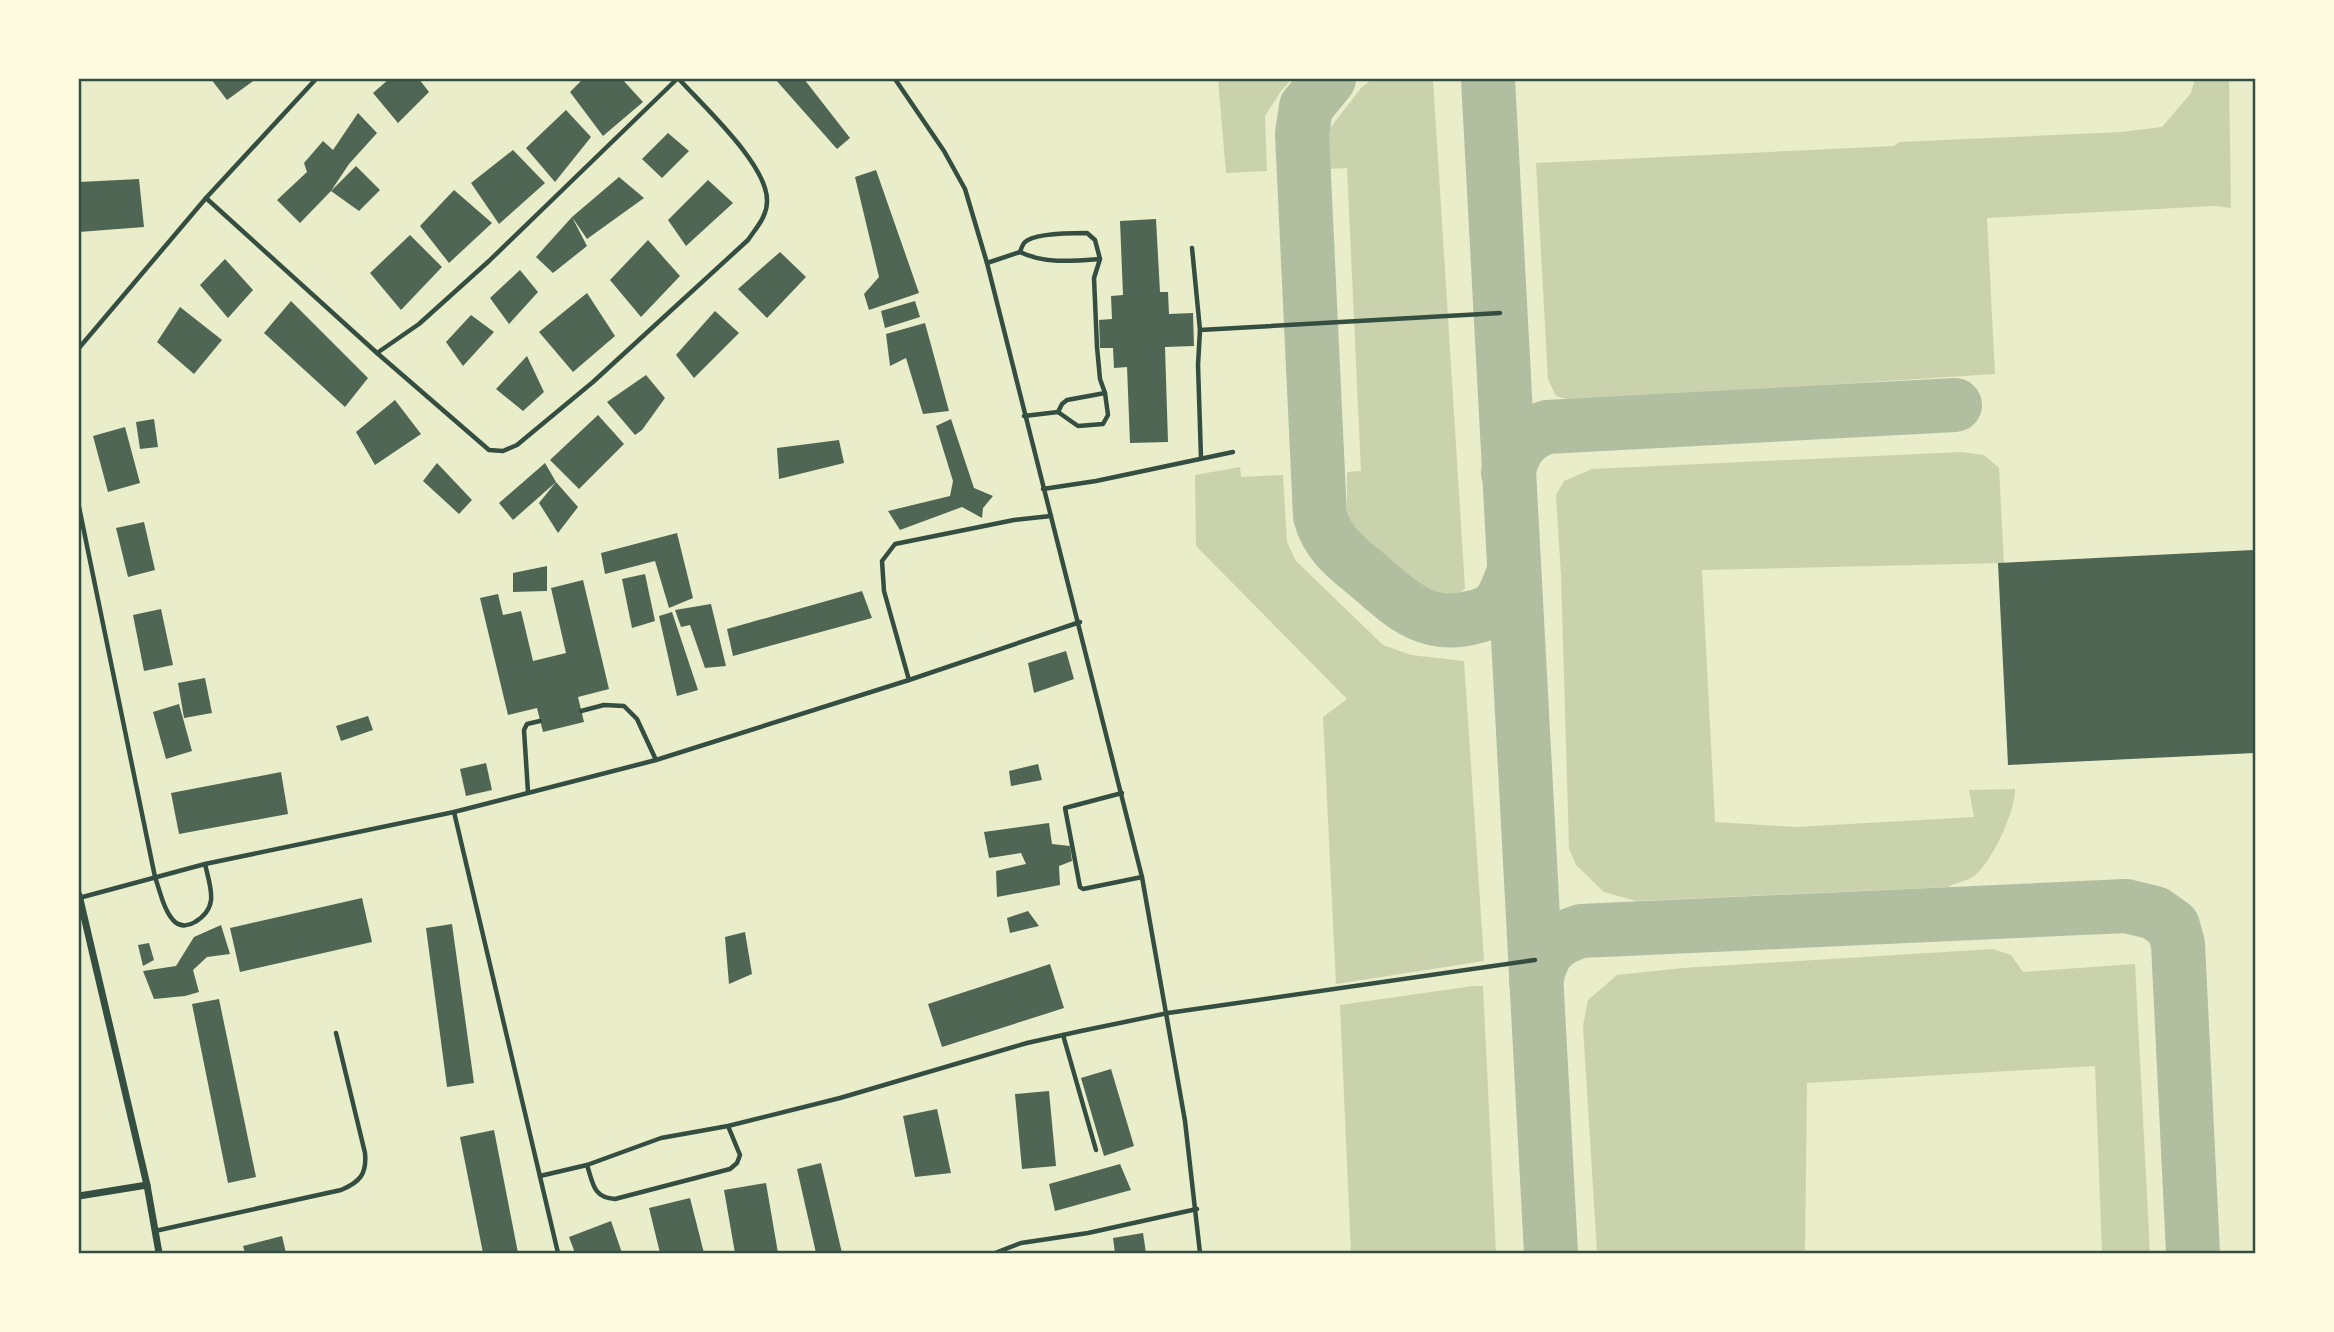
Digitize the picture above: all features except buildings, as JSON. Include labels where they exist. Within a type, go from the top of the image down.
[{"type":"street","points":[[79,897],[147,1185],[159,1253]]},
{"type":"street","points":[[79,1196],[147,1185]]},
{"type":"lane","points":[[79,348],[206,198],[316,79]]},
{"type":"lane","points":[[206,198],[377,354],[489,450],[503,451],[517,445],[593,382],[748,240],[766,209],[768,199],[763,178],[734,139],[678,79],[489,261],[419,324],[377,354]]},
{"type":"lane","points":[[895,79],[944,151],[965,189],[987,263],[1024,416],[1080,622],[1142,877],[1167,1013],[1197,1209],[1200,1253]]},
{"type":"lane","points":[[1020,252],[1024,243],[1030,239],[1087,233],[1096,240],[1100,259],[1094,278],[1097,346],[1100,379],[1108,415],[1103,424],[1077,426],[1058,412],[1024,416]]},
{"type":"lane","points":[[1192,248],[1200,330],[1198,365],[1202,458]]},
{"type":"lane","points":[[987,263],[1020,252],[1032,258],[1047,260],[1100,259]]},
{"type":"lane","points":[[1200,330],[1500,313]]},
{"type":"lane","points":[[1058,412],[1067,400],[1105,393]]},
{"type":"lane","points":[[1043,489],[1096,481],[1233,452]]},
{"type":"lane","points":[[79,507],[155,877],[164,904],[179,925],[190,925],[208,912],[212,904],[205,864]]},
{"type":"lane","points":[[909,680],[884,591],[882,561],[895,544],[946,536],[1014,520],[1051,516]]},
{"type":"lane","points":[[79,897],[205,864],[454,812],[656,760],[909,680],[1080,622]]},
{"type":"lane","points":[[582,711],[604,705],[624,706],[637,719],[656,760]]},
{"type":"lane","points":[[528,792],[524,730],[527,724],[540,721]]},
{"type":"lane","points":[[1122,793],[1065,808],[1080,887],[1083,889],[1142,877]]},
{"type":"lane","points":[[454,812],[558,1253]]},
{"type":"lane","points":[[540,1176],[587,1165],[662,1138],[728,1126],[840,1098],[1063,1035],[1167,1013],[1535,960]]},
{"type":"lane","points":[[154,1231],[341,1190],[360,1178],[366,1167],[365,1153],[336,1033]]},
{"type":"lane","points":[[1063,1035],[1096,1150]]},
{"type":"lane","points":[[587,1165],[597,1192],[604,1198],[615,1199],[730,1169],[737,1163],[740,1155],[728,1126]]},
{"type":"lane","points":[[995,1253],[1021,1243],[1088,1233],[1197,1209]]},
{"type":"green space","points":[[1218,79],[1292,79],[1265,116],[1267,171],[1226,173]]},
{"type":"green space","points":[[1372,79],[1433,79],[1465,589],[1452,598],[1409,582],[1347,537],[1347,472],[1361,471],[1347,168],[1328,169],[1327,132],[1361,88]]},
{"type":"green space","points":[[2195,79],[2229,79],[2231,208],[2214,206],[1987,218],[1995,374],[1574,401],[1556,396],[1548,379],[1536,163],[1894,146],[1899,142],[2121,132],[2162,127],[2191,93]]},
{"type":"green space","points":[[1961,452],[1984,455],[1999,468],[2004,563],[1702,570],[1715,822],[1797,827],[1974,817],[1969,790],[2015,789],[2007,823],[1981,870],[1971,878],[1948,887],[1636,901],[1604,892],[1576,865],[1569,849],[1556,495],[1564,481],[1592,469]]},
{"type":"green space","points":[[1240,467],[1241,477],[1283,475],[1287,542],[1296,561],[1383,645],[1411,655],[1464,661],[1484,961],[1336,984],[1323,717],[1347,699],[1196,546],[1195,475]]},
{"type":"green space","points":[[1993,949],[2011,955],[2023,972],[2135,964],[2150,1253],[2102,1253],[2095,1066],[1807,1083],[1805,1253],[1597,1253],[1583,1026],[1588,1000],[1617,975],[1683,968]]},
{"type":"green space","points":[[1483,986],[1496,1253],[1351,1253],[1340,1005]]},
{"type":"taxiway","points":[[1329,79],[1306,107],[1302,134],[1320,516],[1323,526],[1333,543],[1354,564],[1393,597],[1429,617],[1458,620],[1489,612],[1501,601],[1514,571]]},
{"type":"taxiway","points":[[1488,79],[1551,1253]]},
{"type":"taxiway","points":[[1508,473],[1521,444],[1532,434],[1547,427],[1955,405]]},
{"type":"taxiway","points":[[1536,981],[1545,954],[1550,948],[1562,939],[1581,931],[2126,906],[2155,913],[2173,926],[2178,944],[2193,1253]]}]
